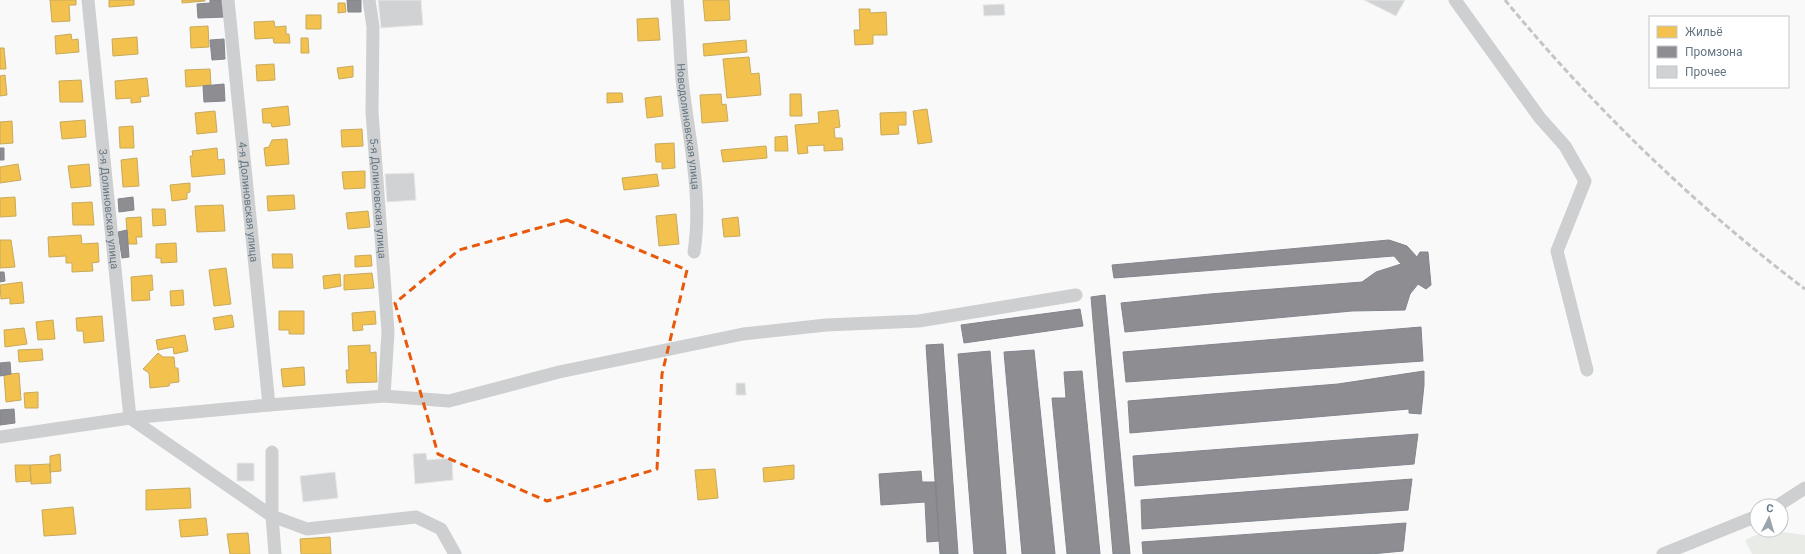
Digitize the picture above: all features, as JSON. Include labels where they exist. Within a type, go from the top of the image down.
[{"type":"street","name":"3-я Долиновская улица","points":[[88,0],[130,418]]},
{"type":"street","name":"4-я Долиновская улица","points":[[228,0],[270,405]]},
{"type":"street","name":"5-я Долиновская улица","points":[[369,0],[373,27],[372,112],[388,332],[384,396]]},
{"type":"street","name":"Новодолиновская улица","points":[[677,0],[682,79],[695,170],[697,235],[694,252]]},
{"type":"street","points":[[1456,0],[1540,118],[1565,146],[1585,181],[1557,252],[1587,370]]},
{"type":"street","points":[[0,437],[130,418],[270,405],[384,396],[449,401],[558,372],[743,334],[826,325],[919,321],[1076,296]]},
{"type":"street","points":[[130,418],[272,516],[307,529],[416,517],[441,529],[455,554]]},
{"type":"street","points":[[272,452],[272,516],[275,554]]},
{"type":"street","points":[[1789,498],[1805,488]]},
{"type":"street","points":[[1663,554],[1749,519]]},
{"type":"highlighted area","points":[[567,220],[687,270],[662,374],[657,469],[547,501],[438,454],[395,303],[459,250]]},
{"type":"shaded area","points":[[1789,533],[1805,535],[1805,554],[1752,554],[1745,540],[1750,538],[1789,538]]},
{"type":"building: Жильё","points":[[50,0],[76,0],[76,5],[69,5],[70,21],[52,22]]},
{"type":"building: Жильё","points":[[109,0],[134,0],[134,5],[109,7]]},
{"type":"building: Жильё","points":[[182,0],[205,0],[205,1],[182,3]]},
{"type":"building: Жильё","points":[[703,0],[729,0],[730,20],[705,21]]},
{"type":"building: Жильё","points":[[338,3],[345,3],[346,12],[338,13]]},
{"type":"building: Жильё","points":[[859,9],[870,9],[870,13],[886,12],[887,35],[873,35],[873,44],[855,45],[854,30],[860,30]]},
{"type":"building: Жильё","points":[[306,15],[321,15],[321,29],[306,29]]},
{"type":"building: Жильё","points":[[658,18],[660,40],[638,41],[637,19]]},
{"type":"building: Жильё","points":[[274,21],[275,27],[286,26],[286,34],[289,34],[290,43],[274,43],[273,38],[255,39],[254,22]]},
{"type":"building: Жильё","points":[[208,26],[209,47],[191,48],[190,27]]},
{"type":"building: Жильё","points":[[71,34],[72,40],[78,39],[79,52],[56,54],[55,36]]},
{"type":"building: Жильё","points":[[137,37],[138,54],[113,56],[112,39]]},
{"type":"building: Жильё","points":[[301,38],[308,38],[309,53],[301,53]]},
{"type":"building: Жильё","points":[[746,40],[747,52],[704,56],[703,44]]},
{"type":"building: Жильё","points":[[0,48],[4,48],[6,69],[0,69]]},
{"type":"building: Жильё","points":[[749,57],[751,74],[759,73],[761,95],[727,98],[723,59]]},
{"type":"building: Жильё","points":[[274,64],[275,80],[257,81],[256,65]]},
{"type":"building: Жильё","points":[[353,66],[353,77],[339,79],[337,68]]},
{"type":"building: Жильё","points":[[210,69],[211,85],[186,87],[185,70]]},
{"type":"building: Жильё","points":[[5,75],[7,95],[0,96],[0,76]]},
{"type":"building: Жильё","points":[[147,78],[149,96],[140,97],[141,102],[131,103],[131,98],[116,99],[115,81]]},
{"type":"building: Жильё","points":[[81,80],[83,102],[60,102],[59,81]]},
{"type":"building: Жильё","points":[[607,93],[622,93],[623,102],[607,103]]},
{"type":"building: Жильё","points":[[721,94],[722,105],[726,104],[728,121],[702,123],[700,95]]},
{"type":"building: Жильё","points":[[790,94],[801,94],[802,116],[790,116]]},
{"type":"building: Жильё","points":[[661,96],[663,116],[647,118],[645,98]]},
{"type":"building: Жильё","points":[[288,106],[290,125],[272,127],[271,123],[263,123],[262,109]]},
{"type":"building: Жильё","points":[[927,109],[932,142],[918,144],[913,111]]},
{"type":"building: Жильё","points":[[838,110],[840,127],[834,128],[835,138],[842,138],[843,150],[824,151],[824,145],[807,146],[808,153],[798,154],[795,125],[819,123],[818,112]]},
{"type":"building: Жильё","points":[[215,111],[217,132],[197,134],[195,113]]},
{"type":"building: Жильё","points":[[906,112],[906,125],[898,125],[899,134],[881,135],[880,113]]},
{"type":"building: Жильё","points":[[85,120],[86,137],[62,139],[60,122]]},
{"type":"building: Жильё","points":[[12,121],[13,143],[0,144],[0,122]]},
{"type":"building: Жильё","points":[[133,126],[134,148],[120,148],[119,127]]},
{"type":"building: Жильё","points":[[362,129],[363,146],[342,147],[341,130]]},
{"type":"building: Жильё","points":[[787,136],[788,151],[775,151],[775,137]]},
{"type":"building: Жильё","points":[[287,139],[289,164],[266,166],[264,148],[269,147],[272,140]]},
{"type":"building: Жильё","points":[[674,143],[675,168],[662,169],[662,162],[656,162],[655,144]]},
{"type":"building: Жильё","points":[[766,146],[767,158],[723,162],[721,150]]},
{"type":"building: Жильё","points":[[217,148],[218,160],[224,159],[225,174],[192,177],[190,156],[193,156],[192,151]]},
{"type":"building: Жильё","points":[[137,158],[139,186],[123,187],[121,160]]},
{"type":"building: Жильё","points":[[18,164],[21,180],[0,183],[0,167]]},
{"type":"building: Жильё","points":[[89,164],[91,186],[71,188],[68,166]]},
{"type":"building: Жильё","points":[[365,171],[365,188],[344,189],[342,172]]},
{"type":"building: Жильё","points":[[657,174],[659,186],[624,190],[622,178]]},
{"type":"building: Жильё","points":[[190,183],[190,192],[187,193],[187,199],[172,201],[170,185]]},
{"type":"building: Жильё","points":[[294,195],[295,209],[268,211],[267,196]]},
{"type":"building: Жильё","points":[[15,197],[16,216],[0,217],[0,198]]},
{"type":"building: Жильё","points":[[92,202],[94,225],[73,225],[72,203]]},
{"type":"building: Жильё","points":[[223,205],[225,231],[197,232],[195,206]]},
{"type":"building: Жильё","points":[[152,209],[165,209],[166,225],[153,226]]},
{"type":"building: Жильё","points":[[368,211],[370,227],[348,229],[346,213]]},
{"type":"building: Жильё","points":[[676,214],[679,244],[659,246],[656,216]]},
{"type":"building: Жильё","points":[[141,217],[142,237],[136,237],[137,244],[128,244],[126,218]]},
{"type":"building: Жильё","points":[[738,217],[740,236],[724,237],[722,219]]},
{"type":"building: Жильё","points":[[81,235],[82,244],[98,243],[99,262],[92,263],[93,271],[72,272],[72,263],[66,263],[66,256],[49,257],[48,237]]},
{"type":"building: Жильё","points":[[0,240],[11,240],[15,267],[0,268]]},
{"type":"building: Жильё","points":[[176,243],[177,262],[161,263],[161,258],[156,258],[156,244]]},
{"type":"building: Жильё","points":[[272,254],[292,254],[293,268],[273,268]]},
{"type":"building: Жильё","points":[[371,255],[372,266],[355,267],[355,256]]},
{"type":"building: Жильё","points":[[226,268],[231,304],[214,306],[209,270]]},
{"type":"building: Жильё","points":[[372,273],[374,288],[344,290],[344,275]]},
{"type":"building: Жильё","points":[[340,274],[341,286],[324,289],[323,276]]},
{"type":"building: Жильё","points":[[152,275],[153,290],[149,291],[150,300],[132,301],[131,277]]},
{"type":"building: Жильё","points":[[22,282],[24,303],[10,304],[10,298],[1,299],[0,285]]},
{"type":"building: Жильё","points":[[183,290],[184,305],[171,306],[170,291]]},
{"type":"building: Жильё","points":[[279,311],[304,311],[304,334],[289,334],[289,330],[279,330]]},
{"type":"building: Жильё","points":[[375,311],[376,324],[362,325],[363,330],[353,331],[352,313]]},
{"type":"building: Жильё","points":[[232,315],[234,327],[215,330],[213,318]]},
{"type":"building: Жильё","points":[[102,316],[104,341],[84,343],[83,331],[77,331],[76,318]]},
{"type":"building: Жильё","points":[[53,320],[55,339],[38,340],[36,322]]},
{"type":"building: Жильё","points":[[24,328],[27,344],[5,347],[4,330]]},
{"type":"building: Жильё","points":[[185,335],[188,351],[174,354],[173,347],[158,350],[156,340]]},
{"type":"building: Жильё","points":[[370,345],[370,353],[376,352],[377,382],[347,383],[346,370],[349,370],[348,346]]},
{"type":"building: Жильё","points":[[42,349],[43,360],[19,362],[18,350]]},
{"type":"building: Жильё","points":[[158,353],[163,357],[174,357],[175,368],[178,368],[179,382],[170,383],[169,386],[150,388],[149,373],[143,369]]},
{"type":"building: Жильё","points":[[304,367],[305,385],[283,387],[281,369]]},
{"type":"building: Жильё","points":[[19,373],[21,400],[6,402],[4,375]]},
{"type":"building: Жильё","points":[[38,392],[38,408],[25,408],[24,393]]},
{"type":"building: Жильё","points":[[60,454],[61,471],[50,472],[50,456]]},
{"type":"building: Жильё","points":[[50,464],[51,483],[31,484],[30,465]]},
{"type":"building: Жильё","points":[[15,465],[30,465],[31,481],[16,482]]},
{"type":"building: Жильё","points":[[794,465],[794,479],[764,482],[763,468]]},
{"type":"building: Жильё","points":[[715,469],[718,498],[698,500],[695,470]]},
{"type":"building: Жильё","points":[[190,488],[191,508],[146,510],[146,490]]},
{"type":"building: Жильё","points":[[73,507],[76,534],[44,536],[42,510]]},
{"type":"building: Жильё","points":[[206,518],[208,535],[181,537],[179,520]]},
{"type":"building: Жильё","points":[[248,533],[250,554],[230,554],[227,534]]},
{"type":"building: Жильё","points":[[330,537],[331,554],[301,554],[300,539]]},
{"type":"building: Промзона","points":[[210,0],[224,0],[225,17],[198,18],[197,4],[210,3]]},
{"type":"building: Промзона","points":[[347,0],[361,0],[361,12],[348,12]]},
{"type":"building: Промзона","points":[[224,39],[225,59],[212,60],[210,40]]},
{"type":"building: Промзона","points":[[224,84],[225,101],[204,102],[203,86]]},
{"type":"building: Промзона","points":[[0,148],[4,148],[4,160],[0,160]]},
{"type":"building: Промзона","points":[[133,197],[134,210],[119,212],[118,199]]},
{"type":"building: Промзона","points":[[127,230],[129,257],[122,258],[118,232]]},
{"type":"building: Промзона","points":[[1389,240],[1407,246],[1417,257],[1420,252],[1428,252],[1431,285],[1426,289],[1418,284],[1410,294],[1405,310],[1352,311],[1125,332],[1121,303],[1210,294],[1362,282],[1376,272],[1401,264],[1394,256],[1114,278],[1112,265]]},
{"type":"building: Промзона","points":[[0,272],[4,272],[5,281],[0,282]]},
{"type":"building: Промзона","points":[[1105,295],[1130,554],[1113,554],[1091,297]]},
{"type":"building: Промзона","points":[[1080,309],[1083,326],[964,343],[961,325]]},
{"type":"building: Промзона","points":[[1421,327],[1423,361],[1126,382],[1123,352]]},
{"type":"building: Промзона","points":[[943,344],[958,554],[940,554],[939,541],[926,345]]},
{"type":"building: Промзона","points":[[1034,350],[1055,554],[1022,554],[1004,352]]},
{"type":"building: Промзона","points":[[990,351],[1006,554],[974,554],[958,354]]},
{"type":"building: Промзона","points":[[10,362],[11,374],[0,376],[0,363]]},
{"type":"building: Промзона","points":[[1082,371],[1100,554],[1067,554],[1052,398],[1066,398],[1064,372]]},
{"type":"building: Промзона","points":[[1424,371],[1421,414],[1409,413],[1409,409],[1130,433],[1128,401],[1338,384]]},
{"type":"building: Промзона","points":[[14,409],[15,423],[0,425],[0,410]]},
{"type":"building: Промзона","points":[[1418,434],[1414,464],[1135,486],[1133,456]]},
{"type":"building: Промзона","points":[[921,471],[922,482],[936,482],[939,541],[927,542],[925,502],[881,505],[879,474]]},
{"type":"building: Промзона","points":[[1412,479],[1408,510],[1142,529],[1141,500]]},
{"type":"building: Промзона","points":[[1406,523],[1403,551],[1371,554],[1143,554],[1142,542]]},
{"type":"building: Прочее","points":[[378,0],[421,0],[423,25],[381,28]]},
{"type":"building: Прочее","points":[[1364,0],[1405,0],[1396,16]]},
{"type":"building: Прочее","points":[[1004,4],[1005,15],[984,16],[983,5]]},
{"type":"building: Прочее","points":[[414,173],[416,200],[387,202],[385,174]]},
{"type":"building: Прочее","points":[[736,383],[745,383],[746,395],[736,395]]},
{"type":"building: Прочее","points":[[426,453],[427,460],[452,458],[453,480],[415,484],[413,454]]},
{"type":"building: Прочее","points":[[237,463],[254,463],[254,481],[237,481]]},
{"type":"building: Прочее","points":[[335,472],[338,498],[303,502],[300,476]]},
{"type":"railway","points":[[1505,0],[1574,79],[1647,154],[1724,224],[1805,289]]}]
